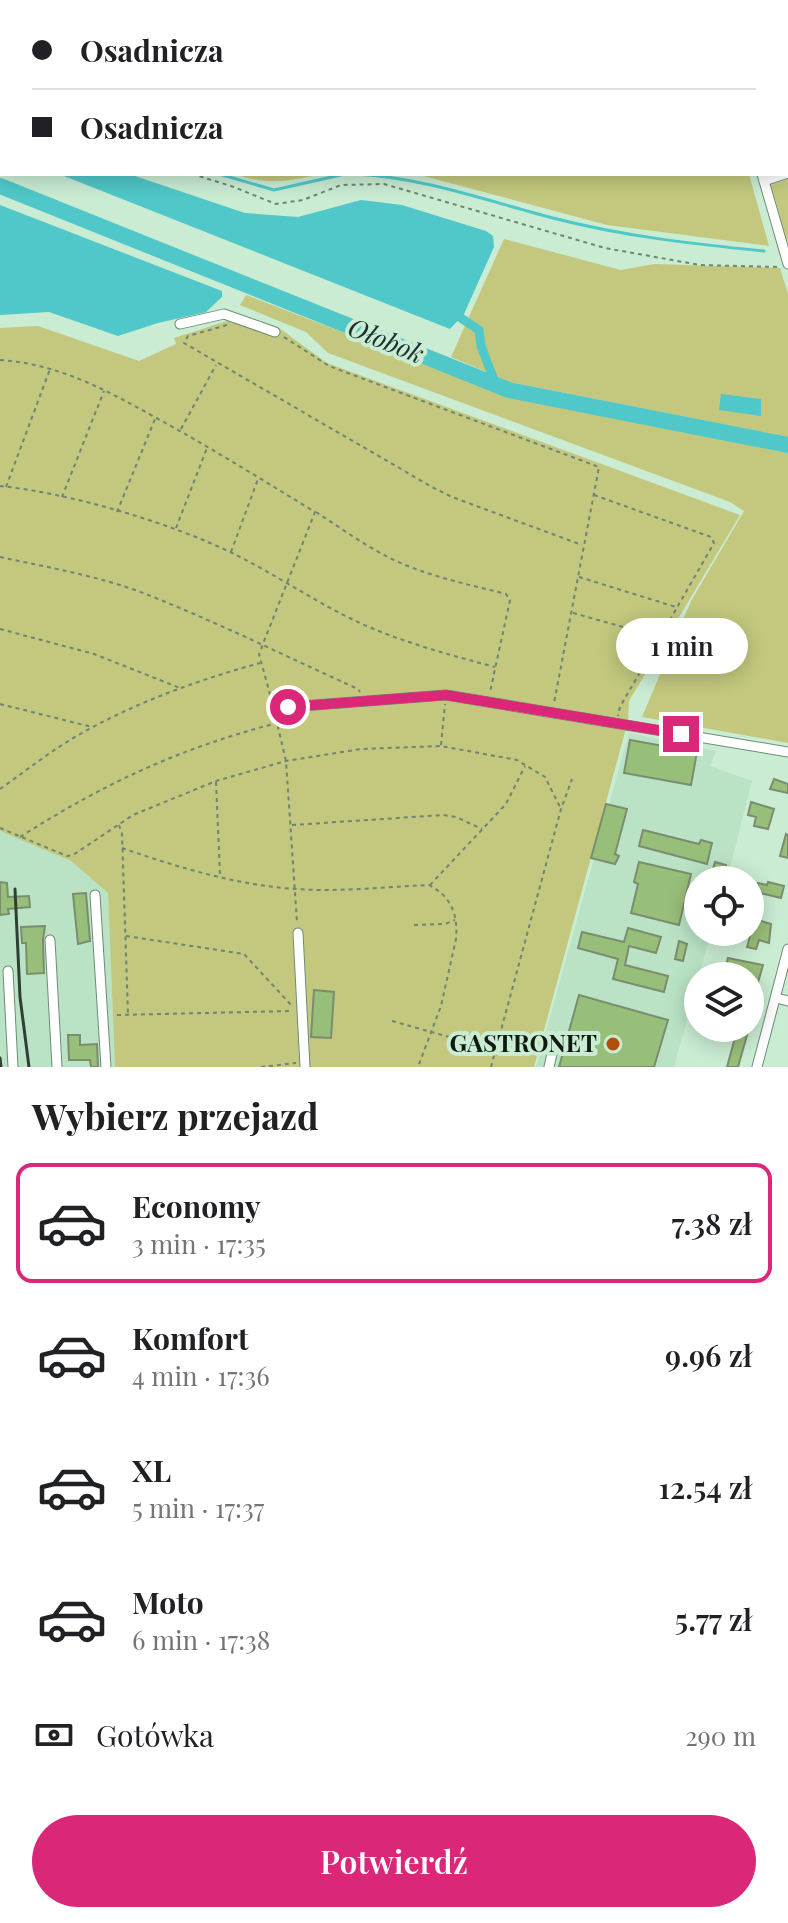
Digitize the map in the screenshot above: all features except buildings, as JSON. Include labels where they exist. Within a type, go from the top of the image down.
[{"type":"street","points":[[763,178],[785,265]]},
{"type":"street","points":[[180,324],[224,314],[275,332]]},
{"type":"street","points":[[288,707],[446,695],[788,752]]},
{"type":"street","points":[[95,895],[106,1067]]},
{"type":"street","points":[[298,933],[305,1065]]},
{"type":"street","points":[[50,940],[57,1067]]},
{"type":"street","points":[[757,1067],[788,949]]},
{"type":"street","points":[[8,971],[13,1067]]},
{"type":"street","points":[[776,998],[788,1001]]},
{"type":"street","points":[[549,1067],[553,1049]]},
{"type":"path","points":[[198,176],[276,204],[303,200],[341,185],[384,184],[605,248],[700,265],[785,265]]},
{"type":"path","points":[[234,317],[232,324],[185,339],[186,346],[452,497],[583,546]]},
{"type":"path","points":[[275,332],[329,366],[599,467],[552,712]]},
{"type":"path","points":[[0,360],[51,368],[105,390],[207,447],[383,555],[425,573],[506,594],[510,600],[488,702]]},
{"type":"path","points":[[180,431],[217,364]]},
{"type":"path","points":[[6,487],[51,368]]},
{"type":"path","points":[[62,497],[105,390]]},
{"type":"path","points":[[117,512],[155,418]]},
{"type":"path","points":[[176,529],[207,447]]},
{"type":"path","points":[[231,552],[258,478]]},
{"type":"path","points":[[0,486],[62,497],[176,529],[231,552],[363,624],[433,650],[495,667]]},
{"type":"path","points":[[593,494],[711,537],[714,543],[620,707],[616,723]]},
{"type":"path","points":[[298,933],[286,761],[259,654],[315,512]]},
{"type":"path","points":[[0,557],[95,578],[137,591],[358,689],[364,700]]},
{"type":"path","points":[[577,577],[678,607]]},
{"type":"path","points":[[571,612],[660,638]]},
{"type":"path","points":[[0,629],[94,654],[180,688]]},
{"type":"path","points":[[0,789],[51,752],[93,727],[180,688],[261,662]]},
{"type":"path","points":[[441,746],[446,695]]},
{"type":"path","points":[[0,704],[93,727]]},
{"type":"path","points":[[274,709],[288,707]]},
{"type":"path","points":[[20,837],[113,781],[234,734],[277,723]]},
{"type":"path","points":[[0,828],[67,856],[73,855],[152,806],[216,781],[286,761],[361,749],[441,746],[505,757],[526,764],[545,777],[561,809]]},
{"type":"path","points":[[429,885],[506,804],[526,764]]},
{"type":"path","points":[[491,1067],[561,809],[572,779]]},
{"type":"path","points":[[216,781],[220,876]]},
{"type":"path","points":[[291,825],[443,815],[456,817],[482,829]]},
{"type":"path","points":[[119,824],[128,1015]]},
{"type":"path","points":[[122,848],[165,863],[295,889],[429,885],[452,904],[457,928],[453,957],[432,1032],[418,1067]]},
{"type":"path","points":[[414,925],[445,924],[456,919]]},
{"type":"path","points":[[117,1015],[297,1011],[244,954],[126,936]]},
{"type":"path","points":[[392,1021],[497,1051]]},
{"type":"path","points":[[261,1067],[305,1065]]},
{"type":"shaded area","points":[[629,733],[716,751],[710,766],[752,781],[731,866],[684,866],[684,946],[707,946],[703,962],[684,962],[684,1031],[674,1067],[536,1067]]},
{"type":"shaded area","points":[[0,830],[71,861],[108,893],[115,1067],[0,1067]]},
{"type":"green space","points":[[243,176],[313,176],[278,181]]},
{"type":"green space","points":[[423,176],[750,176],[769,246],[607,225]]},
{"type":"green space","points":[[788,179],[788,241],[787,241],[771,185]]},
{"type":"green space","points":[[504,239],[621,270],[654,264],[780,268],[788,294],[788,437],[510,382],[451,357]]},
{"type":"green space","points":[[246,295],[513,398],[788,453],[788,743],[642,717],[691,601],[744,511],[730,502],[328,353],[306,332],[240,305]]},
{"type":"green space","points":[[231,311],[279,328],[327,363],[740,515],[629,701],[628,721],[534,1067],[115,1067],[108,893],[71,861],[0,831],[0,328],[38,326],[139,361],[176,344],[174,338],[227,321]]},
{"type":"water","points":[[64,176],[135,176],[245,213],[298,217],[361,200],[402,205],[486,231],[493,236],[494,247],[464,314],[450,329]]},
{"type":"water","points":[[0,205],[222,291],[222,297],[206,312],[118,336],[49,312],[0,315]]},
{"type":"water","points":[[721,394],[761,399],[761,416],[719,410]]},
{"type":"waterway","points":[[226,176],[274,190],[336,176]]},
{"type":"waterway","points":[[382,176],[431,185],[605,230],[764,251]]},
{"type":"waterway","name":"Ołobok","points":[[0,186],[509,390],[788,445]]},
{"type":"waterway","points":[[461,318],[479,330],[481,346],[496,385]]},
{"type":"railway","points":[[15,889],[20,997],[29,1067]]},
{"type":"railway","points":[[0,1058],[1,1067]]},
{"type":"place","name":"GASTRONET","points":[[613,1044]]},
{"type":"route","points":[[288,707],[446,695],[681,734]]}]
